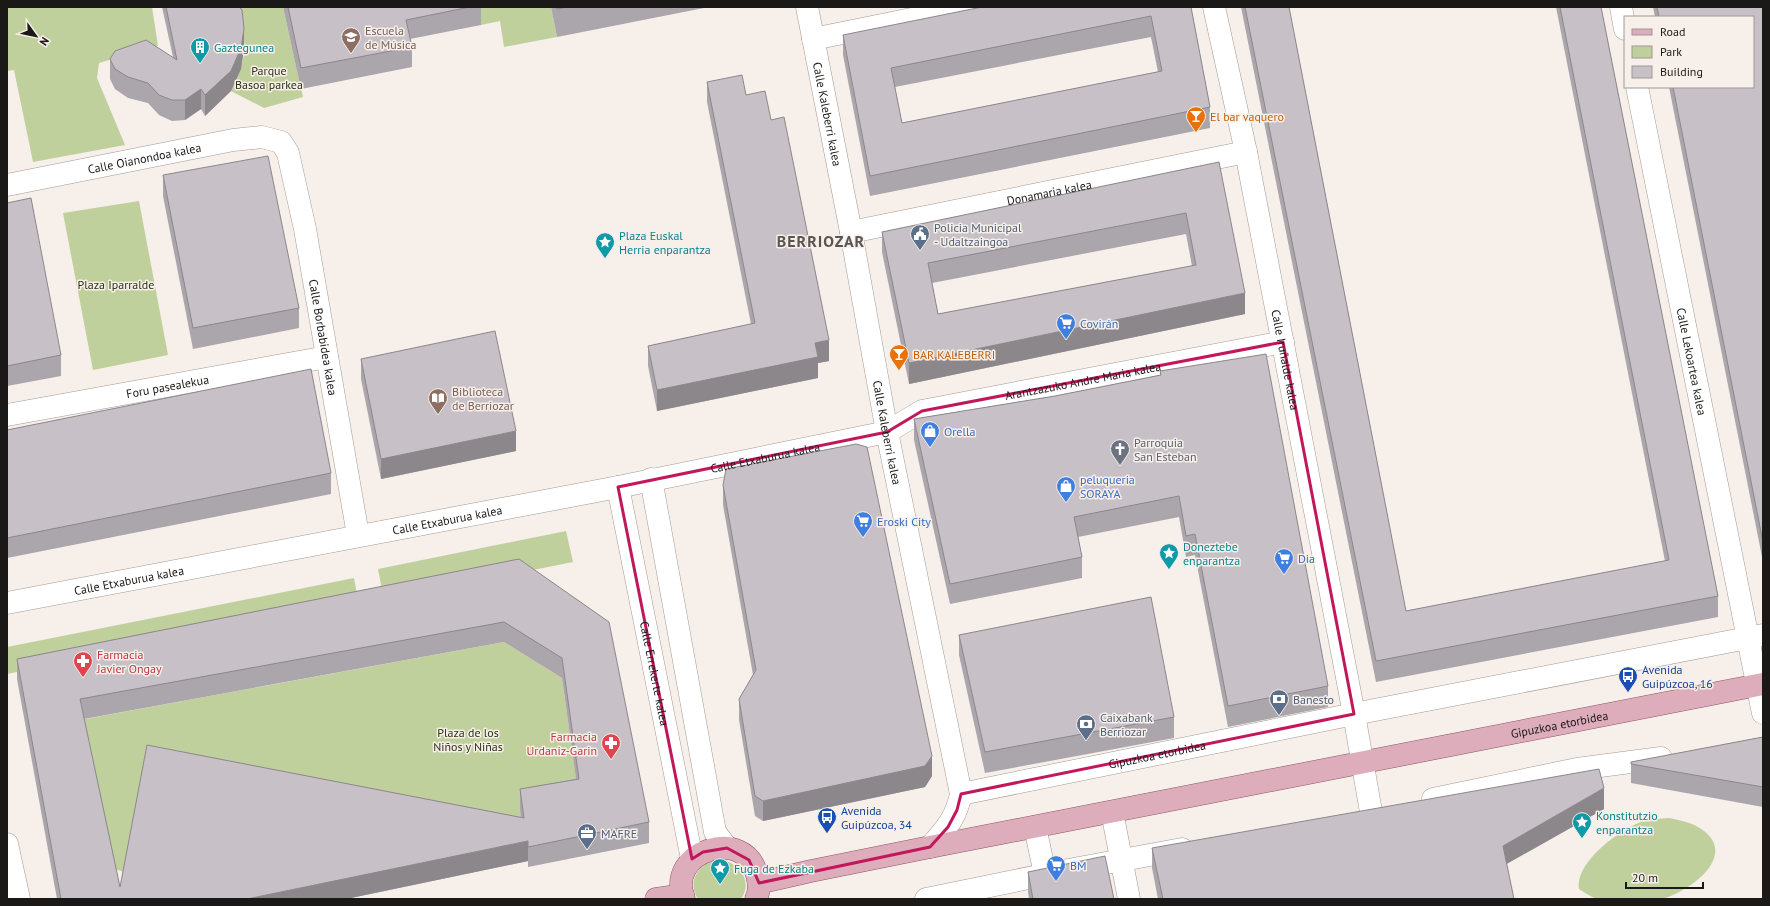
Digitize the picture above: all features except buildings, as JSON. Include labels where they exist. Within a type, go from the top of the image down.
[{"type":"main road","name":"Gipuzkoa etorbidea","points":[[727,848],[739,852],[749,860],[756,871],[758,891],[811,871],[1760,685]]},
{"type":"main road","points":[[656,899],[683,897],[682,882],[685,870],[692,859],[703,852],[715,848],[727,848]]},
{"type":"street","name":"Calle Kaleberri kalea","points":[[807,7],[851,232],[887,432],[961,794],[958,810],[948,826],[930,847]]},
{"type":"street","points":[[813,39],[971,7]]},
{"type":"street","name":"Calle Iruñalde kalea","points":[[1214,7],[1246,152],[1354,714]]},
{"type":"street","points":[[1620,7],[1624,25]]},
{"type":"street","name":"Calle Lekoartea kalea","points":[[1637,88],[1755,636]]},
{"type":"street","name":"Calle Oianondoa kalea","points":[[7,185],[233,140],[262,137],[281,142]]},
{"type":"street","name":"Calle Borbabidea kalea","points":[[281,142],[288,153],[305,229],[358,535]]},
{"type":"street","name":"Donamaria kalea","points":[[851,232],[1246,152]]},
{"type":"street","name":"Arantzazuko Andre Maria kalea","points":[[887,432],[922,411],[1283,342]]},
{"type":"street","name":"Foru pasealekua","points":[[7,415],[327,357]]},
{"type":"street","name":"Calle Etxaburua kalea","points":[[7,603],[358,535],[618,487],[651,479],[887,432]]},
{"type":"street","points":[[651,479],[715,832],[727,848]]},
{"type":"street","name":"Calle Errekerte kalea","points":[[618,487],[692,859]]},
{"type":"street","points":[[1755,636],[1763,713]]},
{"type":"street","name":"Gipuzkoa etorbidea","points":[[961,794],[1354,714],[1755,636]]},
{"type":"street","points":[[1354,714],[1361,763],[1362,814],[1392,808]]},
{"type":"street","points":[[1413,804],[1577,768],[1681,755]]},
{"type":"street","points":[[1112,812],[1129,899]]},
{"type":"street","points":[[1035,827],[1045,874]]},
{"type":"street","points":[[7,844],[19,899]]},
{"type":"street","points":[[926,899],[1045,874],[1204,845]]},
{"type":"highlighted area","points":[[1283,342],[1354,714],[961,794],[957,810],[948,827],[930,847],[759,883],[749,860],[727,848],[703,852],[692,859],[618,487],[887,432],[922,411]]},
{"type":"green space","points":[[7,7],[152,7],[158,46],[99,63],[97,78],[125,145],[33,162],[14,70],[7,71]]},
{"type":"green space","name":"Parque Basoa parkea","points":[[227,7],[283,7],[303,97],[264,108],[231,91],[238,77],[244,54],[244,39],[239,25]]},
{"type":"green space","points":[[477,7],[551,7],[557,37],[504,47],[500,21],[481,25]]},
{"type":"green space","name":"Plaza Iparralde","points":[[139,201],[168,355],[93,370],[63,213]]},
{"type":"green space","points":[[566,531],[573,562],[384,600],[378,569]]},
{"type":"green space","points":[[354,578],[359,605],[7,674],[7,647]]},
{"type":"green space","name":"Plaza de los Niños y Niñas","points":[[504,642],[562,678],[579,799],[523,830],[127,873],[112,868],[80,720]]},
{"type":"green space","points":[[1669,818],[1695,825],[1710,837],[1715,847],[1714,858],[1700,878],[1677,893],[1661,899],[1598,899],[1579,889],[1579,879],[1584,868],[1591,858],[1612,839],[1623,831],[1644,821]]},
{"type":"green space","points":[[719,859],[732,864],[742,873],[746,885],[745,892],[741,899],[698,899],[694,885],[694,879],[697,873],[706,864]]},
{"type":"place","name":"Escuela de Música","points":[[351,54]]},
{"type":"place","name":"Gaztegunea","points":[[200,64]]},
{"type":"place","name":"El bar vaquero","points":[[1196,133]]},
{"type":"place","name":"Policia Municipal - Udaltzaingoa","points":[[920,251]]},
{"type":"place","name":"Plaza Euskal Herria enparantza","points":[[605,259]]},
{"type":"place","name":"Covirán","points":[[1066,340]]},
{"type":"place","name":"BAR KALEBERRI","points":[[899,371]]},
{"type":"place","name":"Biblioteca de Berriozar","points":[[438,415]]},
{"type":"place","name":"Orella","points":[[930,448]]},
{"type":"place","name":"Parroquia San Esteban","points":[[1120,466]]},
{"type":"place","name":"peluqueria SORAYA","points":[[1066,503]]},
{"type":"place","name":"Eroski City","points":[[863,538]]},
{"type":"place","name":"Doneztebe enparantza","points":[[1169,570]]},
{"type":"place","name":"Dia","points":[[1284,575]]},
{"type":"place","name":"Farmacia Javier Ongay","points":[[83,678]]},
{"type":"place","name":"Avenida Guipúzcoa, 16","points":[[1628,693]]},
{"type":"place","name":"Banesto","points":[[1279,716]]},
{"type":"place","name":"Caixabank Berriozar","points":[[1086,741]]},
{"type":"place","name":"Farmacia Urdaniz-Garin","points":[[611,760]]},
{"type":"place","name":"Avenida Guipúzcoa, 34","points":[[827,834]]},
{"type":"place","name":"Konstitutzio enparantza","points":[[1582,839]]},
{"type":"place","name":"MAFRE","points":[[587,850]]},
{"type":"place","name":"BM","points":[[1056,882]]},
{"type":"place","name":"Fuga de Ezkaba","points":[[720,885]]},
{"type":"district","name":"BERRIOZAR","points":[[821,241]]}]
